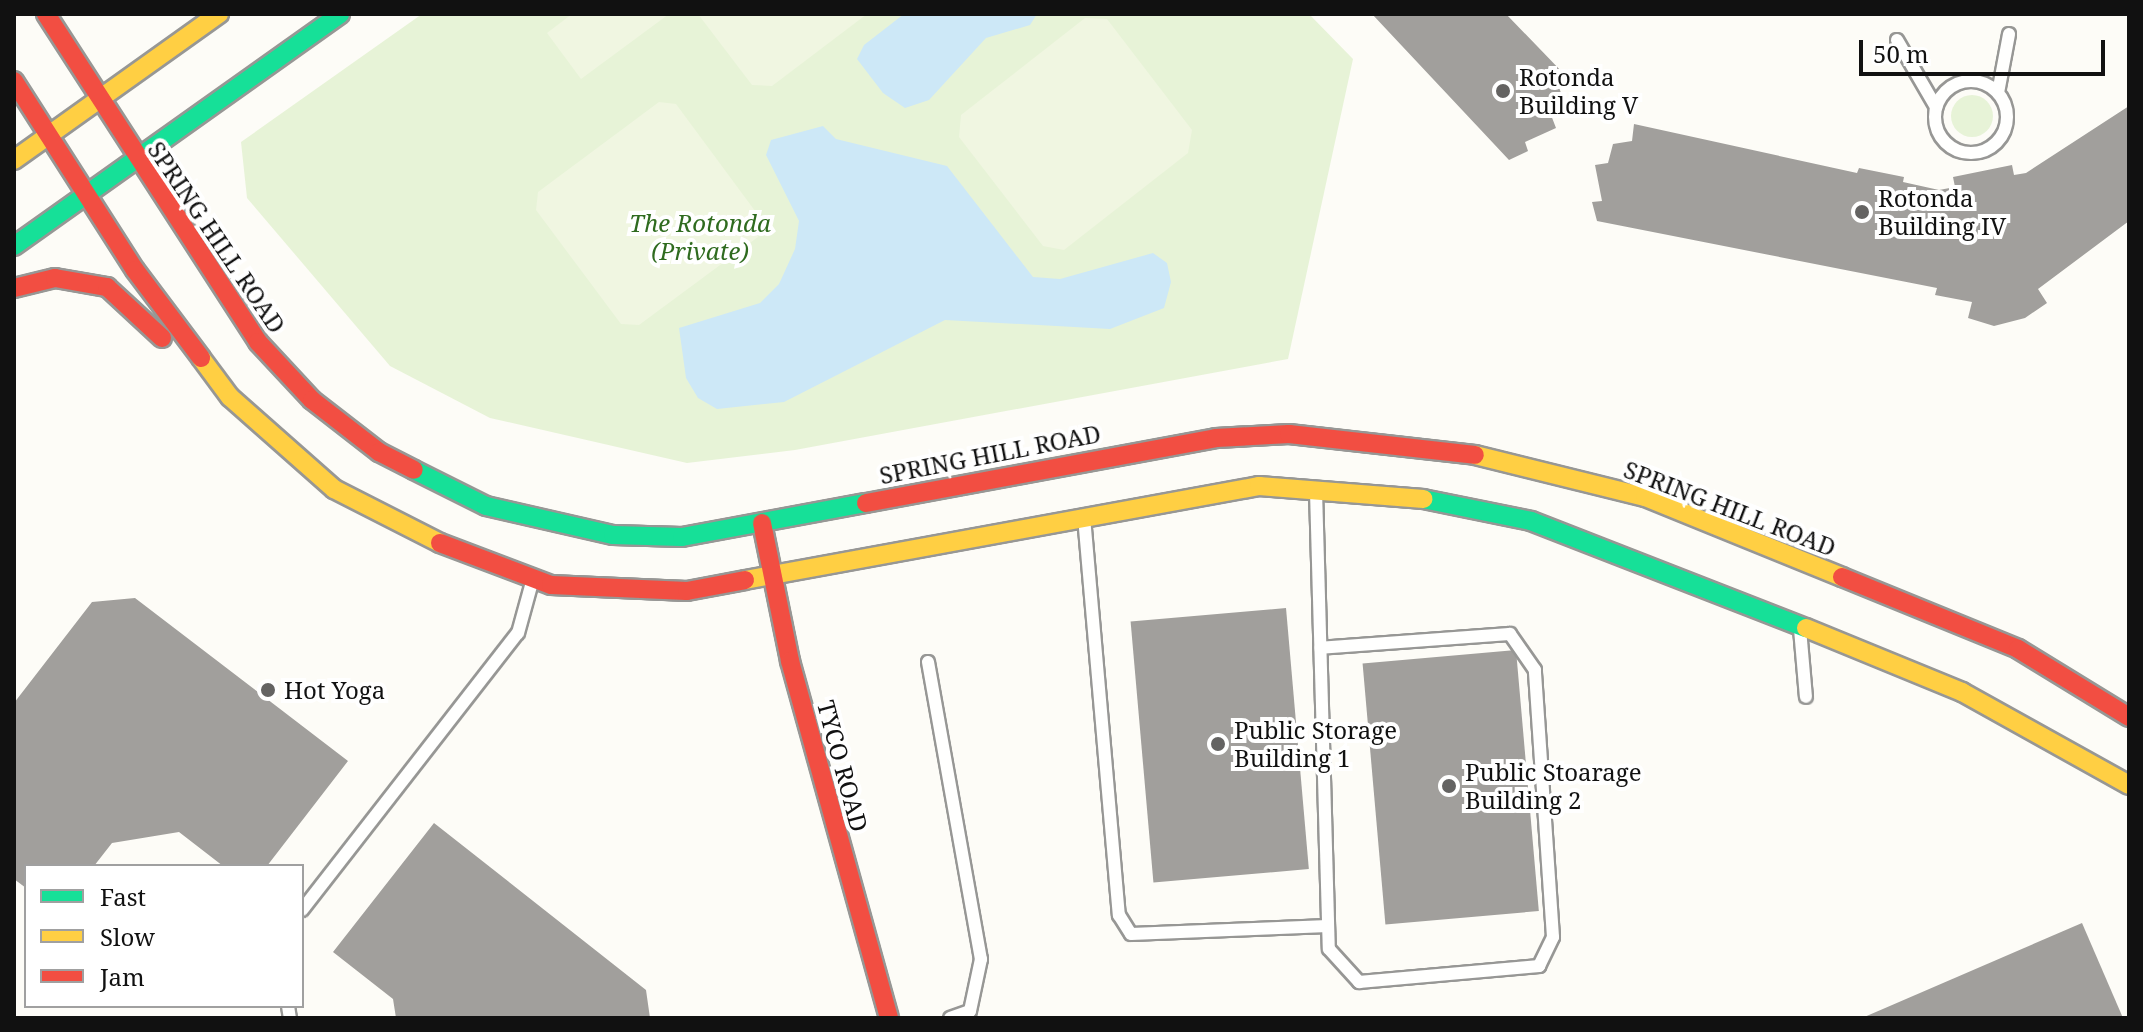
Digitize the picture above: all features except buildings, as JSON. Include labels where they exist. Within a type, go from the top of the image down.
[{"type":"main road","name":"SPRING HILL ROAD","points":[[46,14],[137,163],[258,342],[312,400],[379,452],[486,506],[548,525],[651,537],[762,523],[1216,438],[1289,434],[1445,448],[1645,497],[2018,649],[2129,717]]},
{"type":"main road","points":[[14,160],[219,14]]},
{"type":"main road","points":[[14,246],[137,163],[340,14]]},
{"type":"main road","points":[[14,81],[87,197],[230,397]]},
{"type":"main road","points":[[14,288],[55,278],[107,287],[334,489],[426,539],[533,579],[623,592],[687,591],[772,577],[1084,514],[1259,486],[1417,496],[1531,521],[1800,626],[1962,692],[2129,785]]},
{"type":"main road","name":"TYCO ROAD","points":[[762,523],[772,577],[889,1018]]},
{"type":"lane","points":[[1998,93],[2009,34]]},
{"type":"lane","points":[[1897,40],[1936,107],[1944,142],[1976,153],[2004,133],[2007,110],[1998,93],[1984,84],[1961,82],[1936,107]]},
{"type":"lane","points":[[1315,488],[1329,949],[1359,982],[1539,966],[1553,937],[1535,670],[1510,634],[1321,648]]},
{"type":"lane","points":[[1084,514],[1119,915],[1131,934],[1328,926]]},
{"type":"lane","points":[[304,907],[518,633],[533,579]]},
{"type":"lane","points":[[1800,626],[1806,697]]},
{"type":"lane","points":[[928,662],[981,959],[970,1011],[950,1018]]},
{"type":"green space","name":"The Rotonda (Private)","points":[[422,14],[1309,14],[1353,59],[1288,359],[795,450],[687,463],[490,418],[390,366],[247,198],[241,142]]},
{"type":"green space","points":[[572,14],[669,14],[581,79],[547,33]]},
{"type":"green space","points":[[698,14],[867,14],[772,86],[752,85]]},
{"type":"green space","points":[[1085,18],[1107,19],[1192,130],[1188,153],[1064,250],[1043,246],[959,137],[961,115]]},
{"type":"green space","points":[[1972,95],[1987,101],[1993,116],[1987,131],[1972,137],[1957,131],[1951,116],[1957,101]]},
{"type":"green space","points":[[659,102],[676,104],[761,219],[758,237],[639,325],[621,324],[536,210],[538,192]]},
{"type":"water","points":[[904,14],[1037,14],[1030,25],[986,38],[929,100],[905,108],[883,93],[857,59],[864,45]]},
{"type":"water","points":[[823,126],[836,139],[947,166],[1033,277],[1060,279],[1153,253],[1167,263],[1171,282],[1164,308],[1110,329],[945,320],[784,402],[717,409],[698,398],[686,378],[679,328],[760,303],[779,284],[795,249],[799,221],[766,155],[771,140]]},
{"type":"traffic: fast","points":[[14,246],[340,14]]},
{"type":"traffic: fast","points":[[414,470],[486,506],[613,535],[682,537],[866,503]]},
{"type":"traffic: fast","points":[[1423,499],[1531,521],[1806,628]]},
{"type":"traffic: slow","points":[[14,160],[219,14]]},
{"type":"traffic: slow","points":[[201,358],[230,397],[334,489],[440,543]]},
{"type":"traffic: slow","points":[[1475,455],[1645,497],[1842,577]]},
{"type":"traffic: slow","points":[[745,580],[1259,486],[1423,499]]},
{"type":"traffic: slow","points":[[1806,628],[1962,692],[2129,785]]},
{"type":"traffic: jam","points":[[46,14],[258,342],[312,400],[379,452],[414,470]]},
{"type":"traffic: jam","points":[[14,81],[135,270],[201,358]]},
{"type":"traffic: jam","points":[[14,288],[55,278],[107,287],[162,338]]},
{"type":"traffic: jam","points":[[866,503],[1216,438],[1289,434],[1475,455]]},
{"type":"traffic: jam","points":[[762,523],[790,661],[889,1018]]},
{"type":"traffic: jam","points":[[440,543],[551,585],[687,591],[745,580]]},
{"type":"traffic: jam","points":[[1842,577],[2018,649],[2129,717]]},
{"type":"place","name":"Rotonda Building V","points":[[1503,91]]},
{"type":"place","name":"Rotonda Building IV","points":[[1862,212]]},
{"type":"place","name":"Hot Yoga","points":[[268,690]]},
{"type":"place","name":"Public Storage Building 1","points":[[1218,744]]},
{"type":"place","name":"Public Stoarage Building 2","points":[[1449,786]]}]
